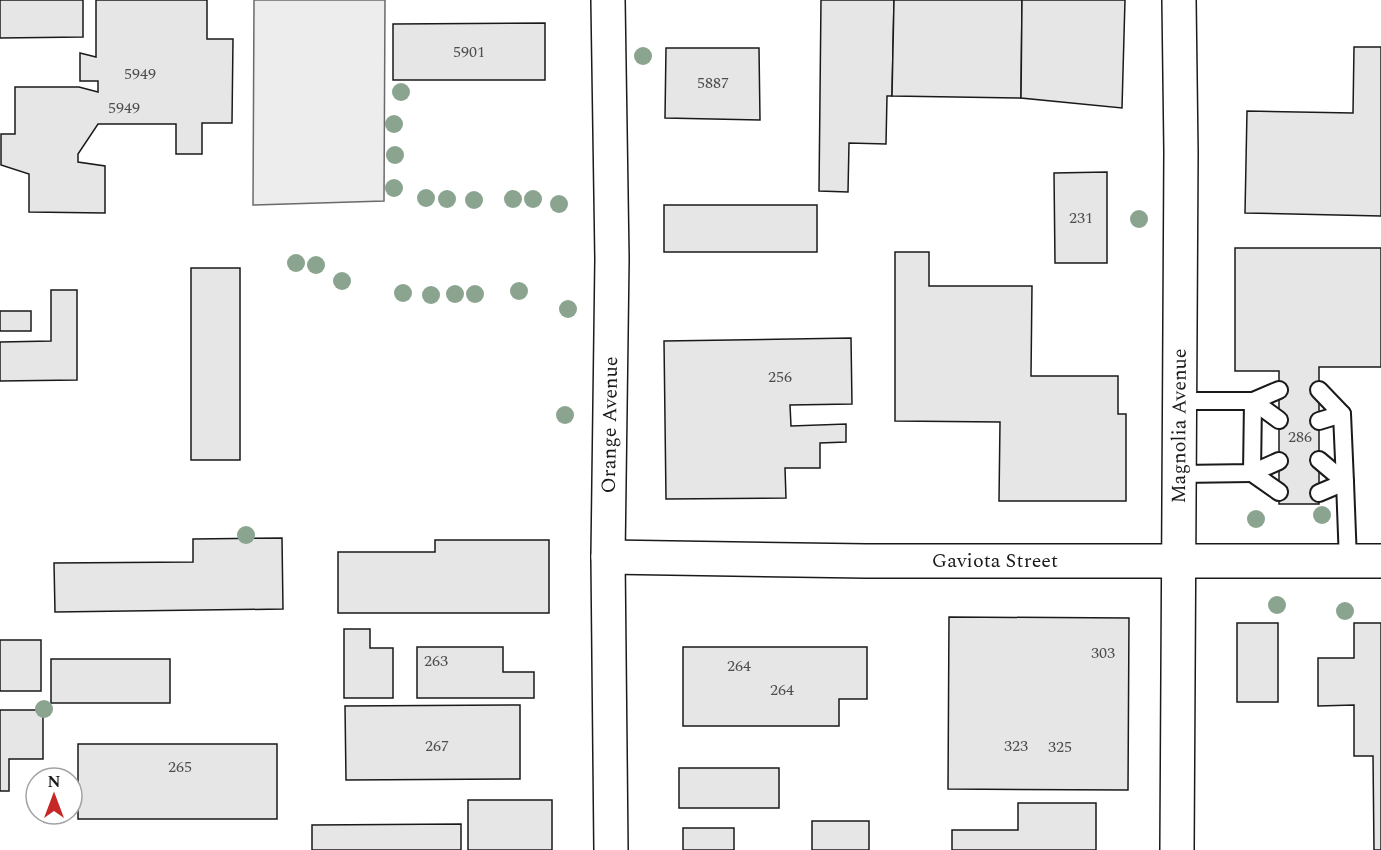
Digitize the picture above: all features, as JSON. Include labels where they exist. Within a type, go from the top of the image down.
[{"type":"street","name":"Orange Avenue","points":[[608,0],[612,297],[608,557],[611,850]]},
{"type":"street","name":"Magnolia Avenue","points":[[1177,850],[1179,0]]},
{"type":"street","name":"Gaviota Street","points":[[608,557],[1381,561]]},
{"type":"lane","points":[[1179,401],[1253,401],[1279,390]]},
{"type":"lane","points":[[1319,390],[1342,414],[1348,561]]},
{"type":"lane","points":[[1253,401],[1279,420]]},
{"type":"lane","points":[[1252,473],[1253,401]]},
{"type":"lane","points":[[1319,421],[1342,414]]},
{"type":"lane","points":[[1319,460],[1345,482]]},
{"type":"lane","points":[[1179,474],[1252,473],[1279,461]]},
{"type":"lane","points":[[1252,473],[1279,492]]},
{"type":"lane","points":[[1319,493],[1345,482]]},
{"type":"shaded area","points":[[254,0],[385,0],[384,201],[253,205]]},
{"type":"building","points":[[0,0],[83,0],[83,37],[0,38]]},
{"type":"building","points":[[96,0],[207,0],[207,39],[233,39],[232,123],[202,123],[202,154],[176,154],[176,124],[98,124],[78,154],[78,162],[105,166],[105,213],[29,212],[29,174],[1,165],[1,134],[15,134],[15,87],[79,87],[98,92],[98,81],[80,81],[80,53],[96,57]]},
{"type":"building","points":[[821,0],[894,0],[892,96],[887,96],[886,144],[849,143],[848,192],[819,191]]},
{"type":"building","points":[[894,0],[1022,0],[1021,98],[892,96]]},
{"type":"building","points":[[1022,0],[1125,0],[1122,108],[1021,98]]},
{"type":"building","points":[[545,23],[545,80],[393,80],[393,24]]},
{"type":"building","points":[[1354,47],[1381,47],[1381,216],[1245,213],[1247,111],[1353,113]]},
{"type":"building","points":[[666,48],[759,48],[760,120],[665,118]]},
{"type":"building","points":[[1107,172],[1107,263],[1055,263],[1054,173]]},
{"type":"building","points":[[664,205],[817,205],[817,252],[664,252]]},
{"type":"building","points":[[1235,248],[1381,248],[1381,367],[1319,367],[1319,504],[1279,504],[1279,371],[1235,371]]},
{"type":"building","points":[[895,252],[929,252],[929,286],[1032,286],[1031,376],[1118,376],[1118,414],[1126,414],[1126,501],[999,501],[1000,422],[895,421]]},
{"type":"building","points":[[191,268],[240,268],[240,460],[191,460]]},
{"type":"building","points":[[51,290],[77,290],[77,380],[0,381],[0,342],[51,341]]},
{"type":"building","points":[[0,311],[31,311],[31,331],[0,331]]},
{"type":"building","points":[[851,338],[852,404],[790,405],[791,426],[846,424],[846,442],[820,443],[820,468],[785,468],[786,498],[666,499],[664,341]]},
{"type":"building","points":[[282,538],[283,609],[55,612],[54,563],[193,562],[193,539]]},
{"type":"building","points":[[435,540],[549,540],[549,613],[338,613],[338,552],[435,552]]},
{"type":"building","points":[[949,617],[1129,618],[1128,790],[948,789]]},
{"type":"building","points":[[1237,623],[1278,623],[1278,702],[1237,702]]},
{"type":"building","points":[[1354,623],[1381,623],[1381,850],[1374,850],[1373,756],[1354,756],[1354,705],[1318,706],[1318,658],[1354,658]]},
{"type":"building","points":[[344,629],[370,629],[370,648],[393,648],[393,698],[344,698]]},
{"type":"building","points":[[0,640],[41,640],[41,691],[0,691]]},
{"type":"building","points":[[417,647],[503,647],[503,672],[534,672],[534,698],[417,698]]},
{"type":"building","points":[[683,647],[867,647],[867,699],[839,699],[839,726],[683,726]]},
{"type":"building","points":[[51,659],[170,659],[170,703],[51,703]]},
{"type":"building","points":[[520,705],[520,779],[346,780],[345,706]]},
{"type":"building","points":[[0,710],[43,710],[43,759],[9,759],[9,791],[0,791]]},
{"type":"building","points":[[78,744],[277,744],[277,819],[84,819],[84,766],[78,766]]},
{"type":"building","points":[[679,768],[779,768],[779,808],[679,808]]},
{"type":"building","points":[[468,800],[552,800],[552,850],[468,850]]},
{"type":"building","points":[[1018,803],[1096,803],[1096,850],[952,850],[952,830],[1018,830]]},
{"type":"building","points":[[812,821],[869,821],[869,850],[812,850]]},
{"type":"building","points":[[461,824],[461,850],[312,850],[312,825]]},
{"type":"building","points":[[683,828],[734,828],[734,850],[683,850]]}]
